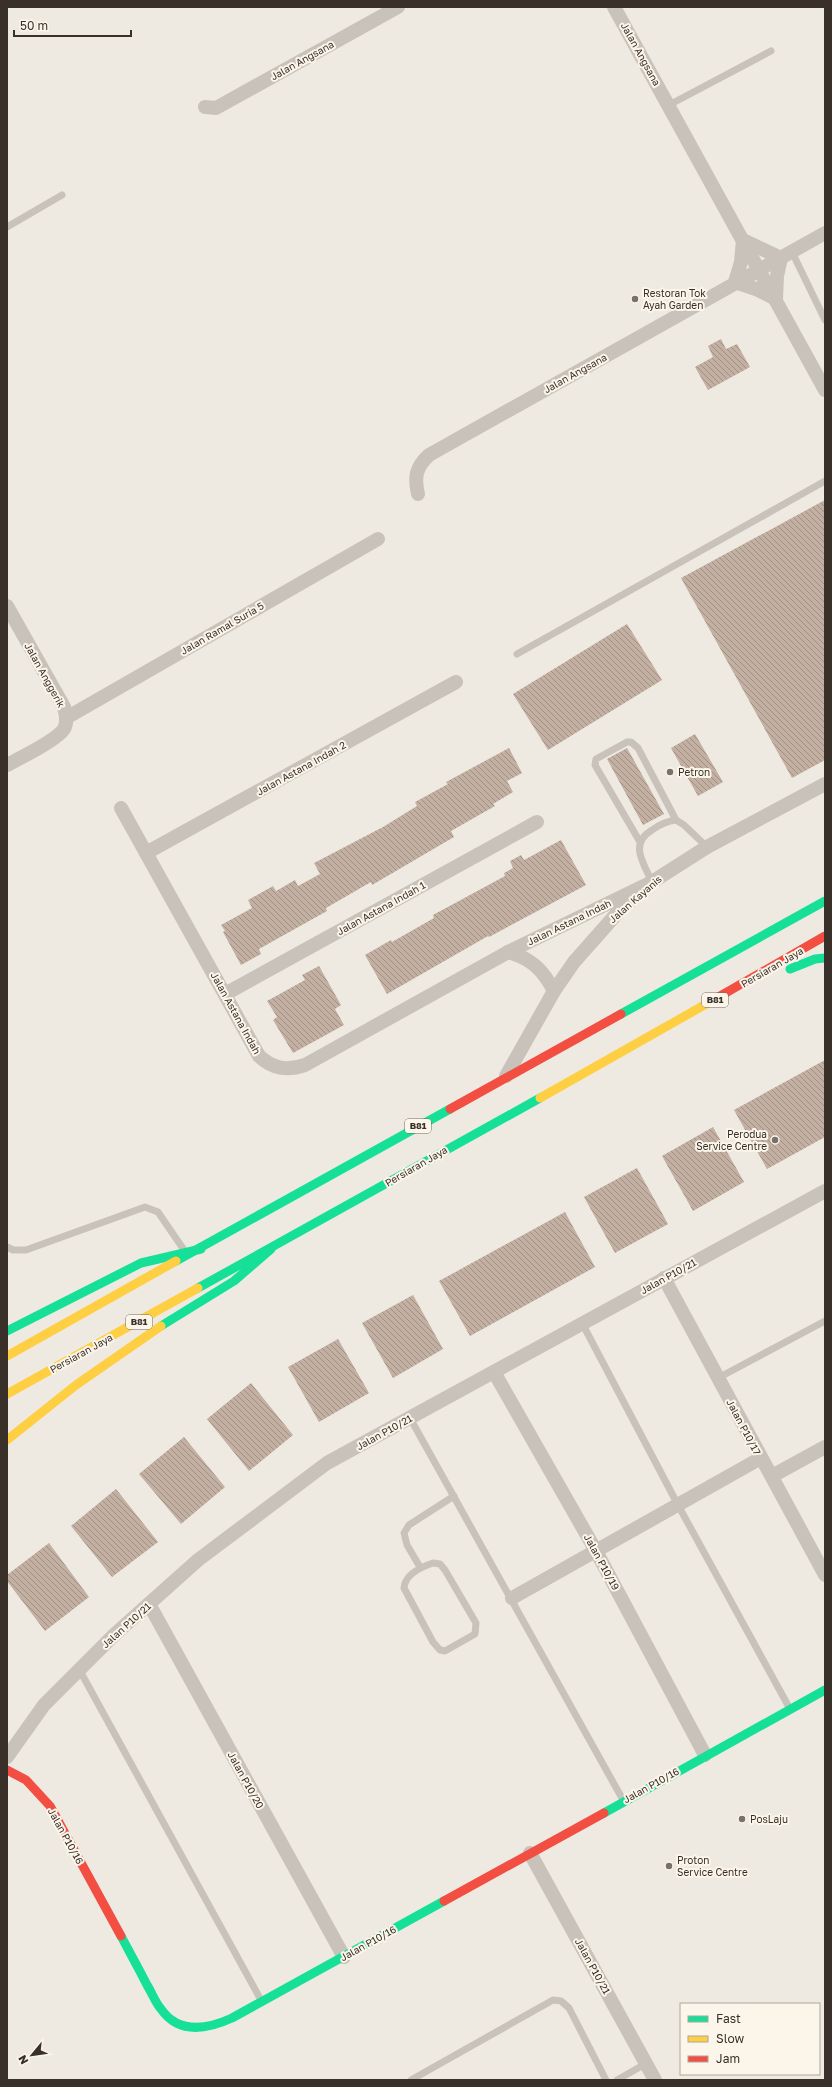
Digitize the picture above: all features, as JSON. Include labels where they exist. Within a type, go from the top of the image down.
[{"type":"main road","name":"B81","points":[[7,1356],[201,1249],[504,1078],[825,901]]},
{"type":"main road","name":"Persiaran Jaya","points":[[7,1394],[665,1028],[825,936]]},
{"type":"main road","points":[[780,974],[815,959],[825,958]]},
{"type":"main road","points":[[665,1028],[766,980]]},
{"type":"main road","points":[[7,1440],[76,1384],[177,1314],[234,1281],[271,1248]]},
{"type":"main road","points":[[7,1330],[141,1263],[201,1249]]},
{"type":"main road","name":"Jalan P10/16","points":[[7,1770],[20,1775],[38,1791],[50,1806],[161,2010],[178,2024],[193,2029],[212,2027],[262,2002],[623,1800],[825,1690]]},
{"type":"street","name":"Jalan Angsana","points":[[205,107],[216,108],[398,7]]},
{"type":"street","name":"Jalan Angsana","points":[[614,7],[825,390]]},
{"type":"street","points":[[759,269],[825,233]]},
{"type":"street","points":[[743,240],[786,255],[777,276],[776,300],[756,289],[735,282],[741,262],[743,240]]},
{"type":"street","name":"Jalan Angsana","points":[[418,494],[416,472],[421,462],[429,455],[759,269]]},
{"type":"street","name":"Jalan Ramal Suria 5","points":[[66,718],[378,538]]},
{"type":"street","name":"Jalan Anggerik","points":[[7,606],[64,707],[66,718],[64,728],[56,736],[7,765]]},
{"type":"street","name":"Jalan Astana Indah 2","points":[[146,853],[456,682]]},
{"type":"street","name":"Jalan Kayanis","points":[[504,1078],[554,991],[574,962],[620,910],[652,882],[707,847],[825,784]]},
{"type":"street","name":"Jalan Astana Indah","points":[[121,808],[259,1056],[272,1066],[284,1069],[305,1065],[508,952],[652,882]]},
{"type":"street","name":"Jalan Astana Indah 1","points":[[225,994],[537,822]]},
{"type":"street","name":"Jalan Astana Indah","points":[[508,952],[523,957],[535,964],[546,976],[554,991]]},
{"type":"street","name":"Jalan P10/21","points":[[7,1757],[44,1706],[79,1669],[149,1604],[198,1560],[327,1463],[825,1191]]},
{"type":"street","name":"Jalan P10/17","points":[[664,1278],[761,1458],[822,1560],[825,1575]]},
{"type":"street","name":"Jalan P10/19","points":[[494,1372],[596,1551],[705,1755]]},
{"type":"street","points":[[772,1476],[825,1447]]},
{"type":"street","points":[[512,1598],[761,1458]]},
{"type":"street","name":"Jalan P10/20","points":[[149,1604],[344,1956]]},
{"type":"street","name":"Jalan P10/21","points":[[530,1853],[655,2080]]},
{"type":"lane","points":[[669,105],[771,51]]},
{"type":"lane","points":[[7,227],[62,195]]},
{"type":"lane","points":[[786,255],[825,320]]},
{"type":"lane","points":[[517,654],[825,481]]},
{"type":"lane","points":[[640,842],[595,765],[596,759],[627,742],[634,744],[676,820],[684,825],[707,847]]},
{"type":"lane","points":[[652,882],[639,852],[640,842],[644,836],[656,828],[676,820]]},
{"type":"lane","points":[[7,1247],[13,1250],[26,1250],[145,1207],[158,1212],[186,1252]]},
{"type":"lane","points":[[718,1378],[825,1321]]},
{"type":"lane","points":[[582,1323],[678,1505],[790,1709]]},
{"type":"lane","points":[[410,1418],[512,1598],[623,1800]]},
{"type":"lane","points":[[420,1567],[407,1545],[404,1533],[409,1525],[454,1496]]},
{"type":"lane","points":[[433,1563],[440,1564],[476,1623],[475,1634],[445,1651],[440,1650],[433,1642],[404,1588],[406,1579],[420,1567],[433,1563]]},
{"type":"lane","points":[[79,1669],[262,2002]]},
{"type":"lane","points":[[411,2080],[553,2000],[561,2000],[569,2008],[606,2080]]},
{"type":"lane","points":[[617,2080],[647,2063]]},
{"type":"building","points":[[721,339],[726,349],[737,344],[750,367],[708,390],[695,367],[713,357],[708,346]]},
{"type":"building","points":[[825,500],[825,760],[792,778],[681,578]]},
{"type":"building","points":[[627,624],[662,680],[548,750],[513,694]]},
{"type":"building","points":[[695,734],[723,782],[698,796],[671,748]]},
{"type":"building","points":[[509,748],[522,773],[507,781],[513,792],[493,804],[495,806],[451,831],[454,837],[372,885],[371,882],[326,908],[327,911],[259,949],[261,954],[241,965],[223,932],[225,931],[221,925],[252,908],[248,900],[273,886],[276,891],[295,880],[298,886],[320,874],[314,863],[383,827],[417,806],[415,802],[448,784],[446,782]]},
{"type":"building","points":[[627,748],[664,814],[643,825],[607,759]]},
{"type":"building","points":[[561,840],[586,885],[489,937],[488,936],[387,994],[365,955],[391,940],[392,942],[434,918],[433,915],[505,876],[504,873],[513,868],[510,861],[521,855],[524,860]]},
{"type":"building","points":[[319,966],[341,1005],[335,1009],[344,1025],[293,1053],[273,1020],[277,1017],[267,1001],[305,980],[302,975]]},
{"type":"building","points":[[825,1060],[825,1137],[767,1169],[734,1110]]},
{"type":"building","points":[[713,1127],[744,1182],[693,1211],[662,1156]]},
{"type":"building","points":[[637,1168],[668,1224],[615,1253],[584,1197]]},
{"type":"building","points":[[565,1212],[595,1267],[470,1336],[439,1281]]},
{"type":"building","points":[[413,1295],[443,1349],[393,1378],[362,1323]]},
{"type":"building","points":[[338,1339],[369,1393],[319,1422],[288,1367]]},
{"type":"building","points":[[251,1383],[293,1435],[249,1471],[207,1419]]},
{"type":"building","points":[[184,1437],[225,1487],[181,1524],[139,1474]]},
{"type":"building","points":[[116,1489],[158,1542],[112,1577],[71,1526]]},
{"type":"building","points":[[49,1543],[89,1597],[45,1631],[7,1581],[7,1575]]},
{"type":"traffic: fast","points":[[621,1014],[825,901]]},
{"type":"traffic: fast","points":[[790,969],[815,959],[825,958]]},
{"type":"traffic: fast","points":[[198,1288],[540,1098]]},
{"type":"traffic: fast","points":[[176,1261],[450,1109]]},
{"type":"traffic: fast","points":[[7,1331],[141,1263],[201,1249]]},
{"type":"traffic: fast","points":[[161,1326],[234,1281],[271,1249]]},
{"type":"traffic: fast","points":[[604,1813],[825,1690]]},
{"type":"traffic: fast","points":[[121,1936],[157,2003],[168,2017],[176,2023],[185,2026],[204,2027],[232,2018],[444,1901]]},
{"type":"traffic: slow","points":[[540,1098],[715,999]]},
{"type":"traffic: slow","points":[[7,1356],[176,1261]]},
{"type":"traffic: slow","points":[[7,1394],[198,1288]]},
{"type":"traffic: slow","points":[[7,1440],[76,1385],[161,1326]]},
{"type":"traffic: jam","points":[[715,999],[825,936]]},
{"type":"traffic: jam","points":[[450,1109],[621,1014]]},
{"type":"traffic: jam","points":[[7,1770],[26,1780],[50,1806],[121,1936]]},
{"type":"traffic: jam","points":[[444,1901],[604,1813]]},
{"type":"place","name":"Restoran Tok Ayah Garden","points":[[635,299]]},
{"type":"place","name":"Petron","points":[[670,772]]},
{"type":"place","name":"Perodua Service Centre","points":[[775,1140]]},
{"type":"place","name":"PosLaju","points":[[742,1819]]},
{"type":"place","name":"Proton Service Centre","points":[[669,1866]]}]
